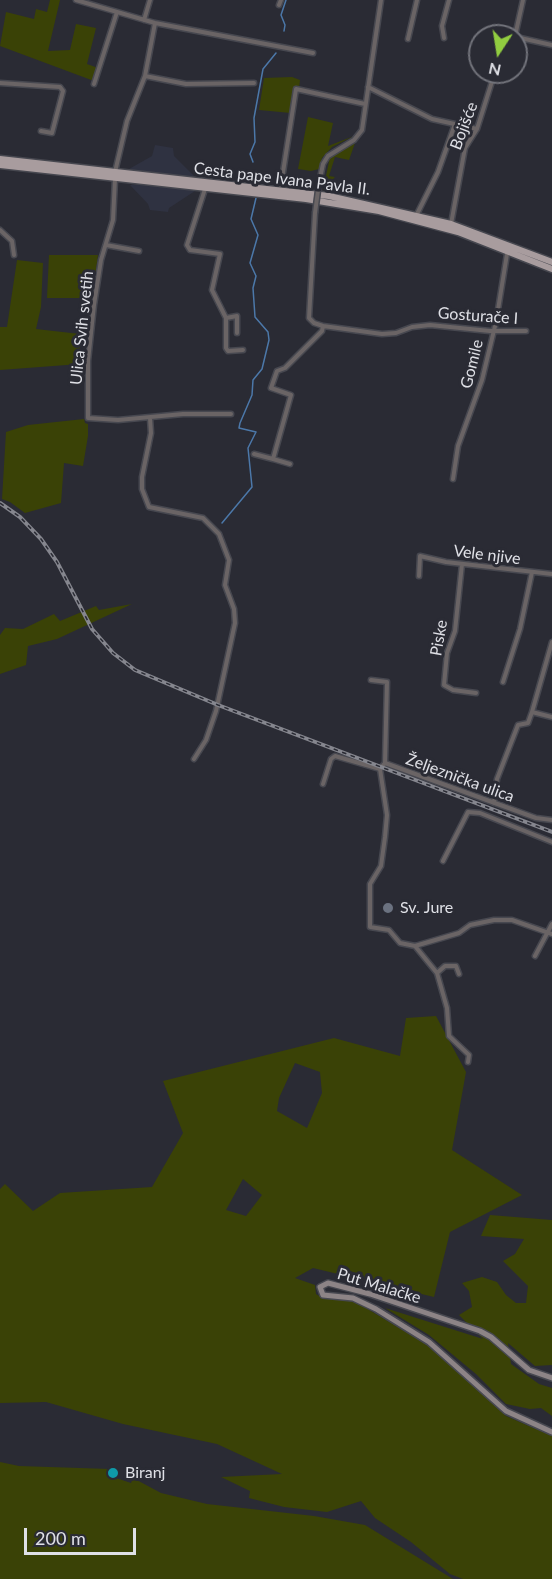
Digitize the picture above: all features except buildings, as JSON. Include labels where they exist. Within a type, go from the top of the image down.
[{"type":"main road","name":"Cesta pape Ivana Pavla II.","points":[[0,159],[205,189],[306,199],[379,212],[458,232],[552,268]]},
{"type":"main road","name":"Cesta pape Ivana Pavla II.","points":[[0,165],[310,193],[417,214],[451,224],[552,262]]},
{"type":"main road","name":"Put Malačke","points":[[552,1378],[530,1370],[491,1337],[480,1331],[370,1294],[328,1283],[320,1287],[323,1295],[344,1295],[376,1309],[429,1342],[506,1411],[552,1432]]},
{"type":"street","points":[[79,0],[154,23],[313,53]]},
{"type":"street","points":[[144,20],[150,0]]},
{"type":"street","points":[[273,459],[291,395],[271,388],[277,371],[298,355],[322,331],[323,326],[314,323],[309,318],[315,213],[323,164],[328,156],[360,135],[381,0]]},
{"type":"street","points":[[408,39],[417,0]]},
{"type":"street","points":[[444,38],[442,26],[449,0]]},
{"type":"street","points":[[518,24],[523,0]]},
{"type":"street","points":[[94,84],[117,12]]},
{"type":"street","name":"Ulica Svih svetih","points":[[154,23],[145,76],[127,122],[115,176],[113,220],[94,306],[88,361],[88,418],[231,414]]},
{"type":"street","points":[[528,40],[552,45]]},
{"type":"street","points":[[145,76],[186,84],[254,83]]},
{"type":"street","points":[[0,83],[60,87],[63,91],[52,133],[41,131]]},
{"type":"street","name":"Bojišće","points":[[451,224],[465,148],[477,129],[491,84]]},
{"type":"street","points":[[368,87],[432,119],[477,129]]},
{"type":"street","points":[[281,185],[296,89],[365,104]]},
{"type":"street","points":[[417,214],[438,172],[455,124]]},
{"type":"street","points":[[205,189],[187,245],[190,250],[220,254],[212,290],[226,318],[225,348],[228,351],[243,350]]},
{"type":"street","points":[[0,230],[12,241],[14,255]]},
{"type":"street","points":[[106,245],[139,251]]},
{"type":"street","name":"Gomile","points":[[453,479],[458,446],[482,380],[507,254]]},
{"type":"street","points":[[226,318],[237,316],[237,333]]},
{"type":"street","name":"Gosturače I","points":[[323,326],[382,334],[430,325],[492,331],[526,331]]},
{"type":"street","points":[[150,418],[151,433],[142,477],[142,489],[149,507],[203,519],[219,534],[229,560],[225,585],[234,609],[235,623],[216,711],[206,740],[194,759]]},
{"type":"street","points":[[254,454],[290,464]]},
{"type":"street","name":"Vele njive","points":[[419,576],[420,556],[462,564],[552,574]]},
{"type":"street","name":"Piske","points":[[462,564],[455,631],[447,653],[444,685],[476,693]]},
{"type":"street","points":[[503,682],[520,629],[532,572]]},
{"type":"street","points":[[494,802],[497,779],[518,725],[528,723],[532,712],[552,642]]},
{"type":"street","name":"Željeznička ulica","points":[[371,680],[387,682],[385,764],[536,818],[552,820]]},
{"type":"street","points":[[532,712],[552,717]]},
{"type":"street","points":[[323,784],[331,759],[335,756],[380,769]]},
{"type":"street","points":[[380,769],[385,764]]},
{"type":"street","points":[[380,769],[387,815],[381,866],[370,884],[369,925],[389,930],[400,943],[415,946],[459,933],[470,925],[494,920],[512,920],[550,933]]},
{"type":"street","points":[[443,861],[468,812],[480,813],[552,842]]},
{"type":"street","points":[[535,956],[550,933],[552,924]]},
{"type":"street","points":[[415,946],[437,973],[447,1008],[449,1036],[469,1055],[468,1062]]},
{"type":"street","points":[[437,973],[445,966],[456,966],[459,974]]},
{"type":"shaded area","points":[[155,145],[173,148],[174,156],[194,176],[185,178],[139,173],[129,169],[152,156]]},
{"type":"shaded area","points":[[140,184],[195,191],[169,208],[168,212],[150,210],[148,204],[130,185]]},
{"type":"green space","points":[[50,0],[60,0],[48,51],[70,50],[76,24],[96,28],[87,64],[98,68],[94,81],[0,46],[6,12],[34,19],[36,9],[47,12]]},
{"type":"green space","points":[[292,77],[300,80],[299,88],[295,89],[291,113],[259,110],[264,78]]},
{"type":"green space","points":[[308,117],[333,123],[328,146],[354,136],[332,147],[322,158],[319,169],[311,171],[298,169]]},
{"type":"green space","points":[[355,143],[349,160],[335,157],[329,176],[335,177],[329,183],[326,191],[323,190],[330,157]]},
{"type":"green space","points":[[49,255],[98,255],[92,298],[47,298]]},
{"type":"green space","points":[[17,260],[43,263],[41,307],[36,329],[80,334],[80,364],[0,370],[0,327],[7,327]]},
{"type":"green space","points":[[84,419],[88,424],[88,436],[83,466],[64,463],[61,503],[25,513],[2,499],[6,432],[28,425]]},
{"type":"green space","points":[[132,604],[57,639],[28,646],[26,665],[0,674],[0,635],[5,628],[23,629],[54,614],[60,621],[96,606],[99,610]]},
{"type":"green space","points":[[436,1016],[466,1072],[452,1150],[522,1195],[450,1232],[434,1297],[313,1268],[295,1278],[315,1285],[316,1294],[324,1299],[342,1298],[356,1302],[391,1323],[430,1347],[506,1416],[552,1436],[552,1579],[463,1579],[450,1574],[411,1542],[375,1518],[361,1501],[327,1512],[284,1507],[249,1498],[250,1491],[221,1477],[282,1474],[217,1444],[123,1424],[46,1402],[0,1403],[0,1189],[5,1184],[33,1211],[60,1193],[152,1187],[183,1133],[163,1081],[334,1038],[400,1056],[406,1018]],"holes":[[[295,1063],[320,1072],[322,1093],[307,1128],[277,1111],[279,1098]],[[243,1179],[262,1195],[246,1216],[226,1210]]]},
{"type":"green space","points":[[490,1215],[552,1220],[552,1365],[535,1366],[508,1343],[511,1364],[539,1384],[552,1388],[552,1416],[541,1408],[530,1409],[506,1404],[476,1374],[429,1335],[385,1308],[483,1339],[459,1315],[472,1307],[469,1291],[462,1283],[482,1277],[497,1282],[506,1295],[516,1303],[526,1303],[528,1286],[503,1261],[515,1254],[524,1239],[481,1236]]},
{"type":"green space","points":[[0,1462],[19,1466],[110,1469],[110,1476],[131,1483],[133,1478],[161,1493],[207,1504],[314,1516],[365,1525],[453,1579],[0,1579]]},
{"type":"waterway","points":[[284,31],[285,25],[281,15],[286,0]]},
{"type":"waterway","points":[[253,162],[250,154],[255,142],[254,118],[263,69],[276,53]]},
{"type":"waterway","points":[[222,523],[252,487],[248,448],[256,432],[239,428],[252,395],[253,380],[262,369],[269,340],[268,332],[255,317],[253,288],[256,276],[250,263],[258,235],[251,219],[256,198]]},
{"type":"railway","points":[[0,503],[20,517],[41,539],[57,562],[92,629],[113,653],[135,670],[218,705],[552,832]]},
{"type":"place","name":"Sv. Jure","points":[[388,908]]},
{"type":"place","name":"Biranj","points":[[113,1473]]}]
